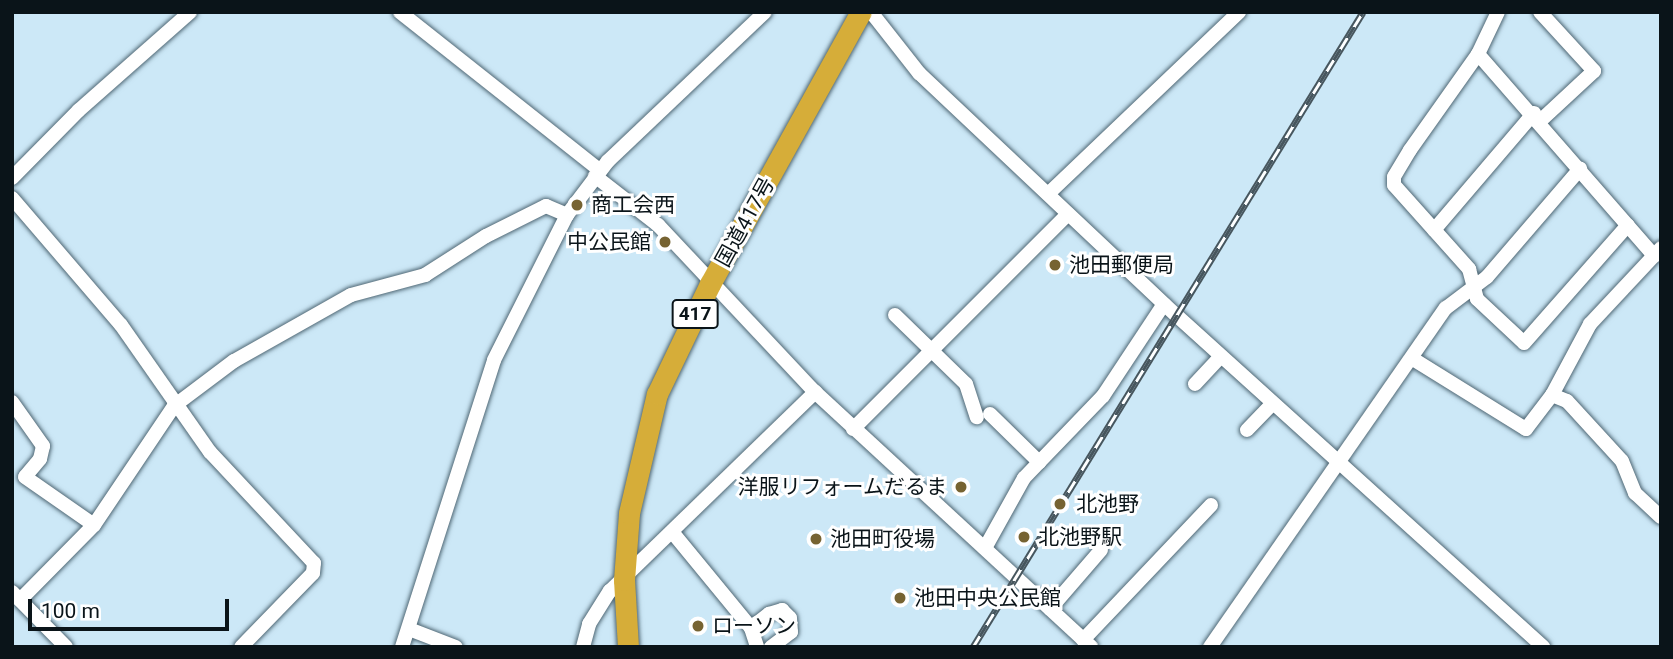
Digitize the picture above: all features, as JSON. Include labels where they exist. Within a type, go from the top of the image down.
[{"type":"highway","name":"国道417号","points":[[628,647],[624,580],[629,513],[643,441],[676,350],[862,12]]},
{"type":"street","points":[[12,178],[79,110],[190,12]]},
{"type":"street","points":[[400,12],[657,225],[710,284],[853,429],[1087,643],[1211,505]]},
{"type":"street","points":[[402,647],[477,405],[494,360],[567,215],[597,173],[765,12]]},
{"type":"street","points":[[872,12],[919,74],[1164,304],[1543,647]]},
{"type":"street","points":[[1048,194],[1239,12]]},
{"type":"street","points":[[1498,12],[1478,54],[1395,177],[1395,186],[1475,282],[1477,299],[1524,343],[1628,225]]},
{"type":"street","points":[[1434,230],[1537,117],[1594,71],[1540,12]]},
{"type":"street","points":[[1413,359],[1526,429],[1552,395],[1590,324],[1657,252],[1628,225],[1537,117],[1478,54]]},
{"type":"street","points":[[1210,647],[1446,308],[1475,282],[1487,277],[1580,169]]},
{"type":"street","points":[[12,198],[121,325],[174,406],[314,563],[313,573],[243,646]]},
{"type":"street","points":[[66,647],[16,596],[94,525],[174,406],[234,361],[351,295],[425,275],[486,236],[545,206],[567,215]]},
{"type":"street","points":[[853,429],[1068,214]]},
{"type":"street","points":[[985,548],[1024,478],[1103,396],[1164,304]]},
{"type":"street","points":[[895,315],[966,384],[983,415],[1039,462]]},
{"type":"street","points":[[1195,384],[1221,356]]},
{"type":"street","points":[[583,647],[603,602],[815,392]]},
{"type":"street","points":[[1552,395],[1567,401],[1622,461],[1635,493],[1661,517]]},
{"type":"street","points":[[12,402],[43,446],[40,459],[25,477],[94,525]]},
{"type":"street","points":[[1247,430],[1273,403]]},
{"type":"street","points":[[673,533],[751,628],[757,647]]},
{"type":"street","points":[[1050,609],[1101,550]]},
{"type":"street","points":[[751,628],[769,614],[782,610],[790,618],[791,632],[771,647]]},
{"type":"street","points":[[409,629],[456,647]]},
{"type":"railway","points":[[973,647],[1363,12]]},
{"type":"place","name":"商工会西","points":[[577,205]]},
{"type":"place","name":"中公民館","points":[[665,242]]},
{"type":"place","name":"池田郵便局","points":[[1055,265]]},
{"type":"place","name":"洋服リフォームだるま","points":[[961,487]]},
{"type":"place","name":"北池野","points":[[1060,504]]},
{"type":"place","name":"北池野駅","points":[[1024,537]]},
{"type":"place","name":"池田町役場","points":[[816,539]]},
{"type":"place","name":"池田中央公民館","points":[[900,598]]},
{"type":"place","name":"ローソン","points":[[698,626]]}]
